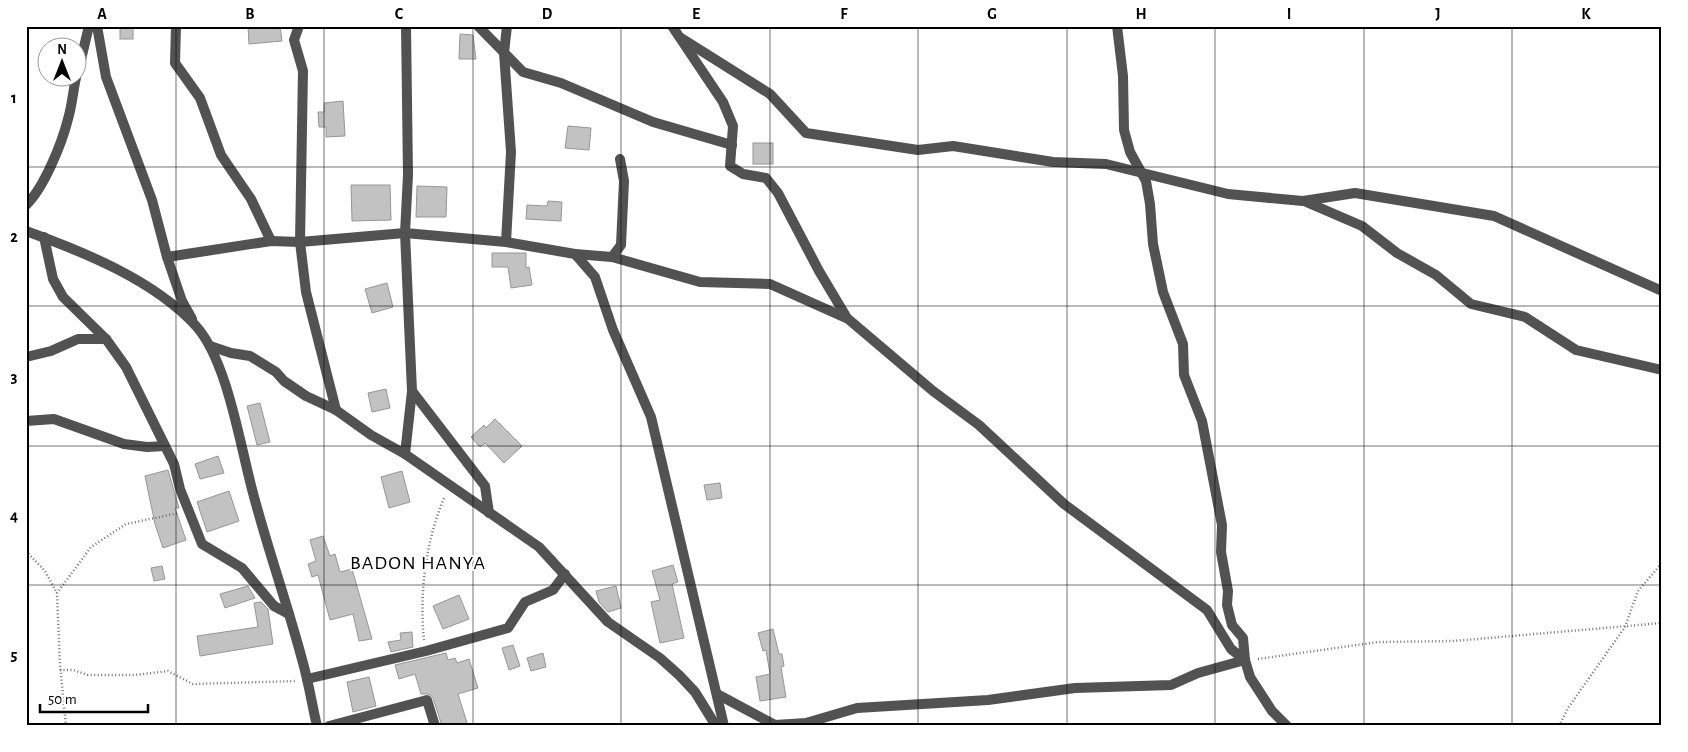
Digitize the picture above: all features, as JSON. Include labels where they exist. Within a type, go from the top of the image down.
[{"type":"street","points":[[97,26],[106,77],[152,200],[167,257],[182,301],[210,346],[228,396],[253,493],[307,679],[317,726]]},
{"type":"street","points":[[176,26],[175,63],[200,98],[221,155],[251,198],[271,241]]},
{"type":"street","points":[[299,26],[294,40],[303,71],[300,242],[306,292],[336,410]]},
{"type":"street","points":[[405,454],[412,391],[405,233],[408,175],[406,26]]},
{"type":"street","points":[[478,26],[523,72],[561,83],[653,122],[732,145]]},
{"type":"street","points":[[506,242],[511,152],[504,53],[507,26]]},
{"type":"street","points":[[672,26],[723,102],[733,126],[730,166],[743,174],[766,178],[778,193],[823,279],[847,318]]},
{"type":"street","points":[[1117,26],[1123,76],[1124,130],[1130,152],[1146,181],[1153,244],[1163,292],[1183,344],[1184,375],[1202,420],[1222,525],[1221,552],[1228,591],[1227,605],[1232,625],[1243,638],[1245,660],[1250,676],[1272,711],[1288,726]]},
{"type":"street","points":[[681,38],[770,94],[806,133],[918,150],[953,146],[1053,162],[1106,164],[1228,194],[1303,201],[1355,193],[1494,216],[1662,291]]},
{"type":"street","points":[[26,205],[35,197],[58,147],[68,120],[74,88]]},
{"type":"street","points":[[612,257],[620,245],[624,181],[620,159]]},
{"type":"street","points":[[1303,201],[1362,226],[1396,252],[1436,275],[1471,304],[1525,316],[1576,350],[1662,370]]},
{"type":"street","points":[[26,231],[92,257],[134,279],[180,311],[196,326]]},
{"type":"street","points":[[167,257],[271,241],[300,242],[405,233],[506,242],[576,254],[612,257],[700,282],[770,284],[847,318],[933,391],[979,425],[1064,504],[1207,610],[1231,648],[1245,660]]},
{"type":"street","points":[[44,237],[53,279],[63,297],[106,339],[126,367],[174,464],[189,512],[202,544],[242,568],[274,606],[289,614]]},
{"type":"street","points":[[576,254],[595,277],[613,330],[652,417],[724,726]]},
{"type":"street","points":[[26,357],[51,351],[78,339],[106,339]]},
{"type":"street","points":[[210,346],[250,356],[276,372],[284,381],[306,396],[336,410],[371,435],[405,454],[538,547],[608,622],[660,658],[679,675],[695,692],[716,726]]},
{"type":"street","points":[[412,391],[485,486],[490,514]]},
{"type":"street","points":[[26,422],[54,419],[124,444],[147,447],[165,446]]},
{"type":"street","points":[[307,679],[426,651],[508,628],[524,602],[553,590],[564,574]]},
{"type":"street","points":[[717,694],[775,725],[791,725],[806,723],[857,708],[988,700],[1075,688],[1171,685],[1198,673],[1245,660]]},
{"type":"street","points":[[329,726],[427,700],[435,726]]},
{"type":"path","points":[[426,651],[423,628],[424,591],[435,519],[449,486]]},
{"type":"path","points":[[57,593],[91,547],[126,524],[189,512]]},
{"type":"path","points":[[26,551],[45,571],[57,593],[60,670],[66,726]]},
{"type":"path","points":[[1559,726],[1568,708],[1625,628],[1638,591],[1662,563]]},
{"type":"path","points":[[1245,660],[1378,642],[1454,641],[1625,628],[1662,623]]},
{"type":"path","points":[[60,670],[72,670],[88,675],[135,675],[168,671],[193,684],[307,679]]},
{"type":"building","points":[[120,26],[133,26],[133,39],[120,39]]},
{"type":"building","points":[[248,26],[280,26],[282,41],[249,44]]},
{"type":"building","points":[[460,34],[473,35],[476,59],[459,59]]},
{"type":"building","points":[[343,101],[345,136],[326,137],[326,127],[319,127],[318,112],[324,112],[324,103]]},
{"type":"building","points":[[568,126],[591,128],[589,150],[565,148]]},
{"type":"building","points":[[753,143],[773,143],[773,164],[753,164]]},
{"type":"building","points":[[351,185],[390,185],[391,220],[352,221]]},
{"type":"building","points":[[417,186],[447,187],[446,217],[416,217]]},
{"type":"building","points":[[548,201],[562,202],[561,221],[526,219],[527,205],[547,206]]},
{"type":"building","points":[[492,253],[526,253],[526,268],[529,267],[532,285],[511,288],[508,267],[492,267]]},
{"type":"building","points":[[387,283],[393,307],[372,313],[365,289]]},
{"type":"building","points":[[386,389],[390,408],[372,412],[368,393]]},
{"type":"building","points":[[260,403],[270,442],[257,445],[247,406]]},
{"type":"building","points":[[495,419],[522,446],[504,463],[485,443],[480,447],[471,437],[484,425],[486,428]]},
{"type":"building","points":[[218,456],[224,473],[200,479],[195,464]]},
{"type":"building","points":[[168,470],[179,508],[175,508],[186,540],[163,548],[155,524],[145,476]]},
{"type":"building","points":[[402,471],[410,502],[389,508],[381,477]]},
{"type":"building","points":[[720,483],[722,498],[707,500],[704,485]]},
{"type":"building","points":[[229,491],[239,521],[207,532],[197,502]]},
{"type":"building","points":[[323,536],[330,556],[335,554],[340,572],[352,569],[372,639],[359,641],[353,614],[330,620],[318,575],[312,577],[308,564],[316,561],[310,540]]},
{"type":"building","points":[[673,565],[678,582],[672,584],[684,638],[660,643],[651,602],[660,600],[652,571]]},
{"type":"building","points":[[162,566],[165,579],[154,581],[151,568]]},
{"type":"building","points":[[248,586],[255,598],[225,608],[220,594]]},
{"type":"building","points":[[616,586],[621,608],[608,612],[599,602],[596,591]]},
{"type":"building","points":[[459,595],[469,619],[443,629],[433,606]]},
{"type":"building","points":[[261,602],[268,609],[273,644],[200,656],[197,636],[258,627],[254,603]]},
{"type":"building","points":[[773,629],[779,654],[782,654],[784,666],[781,667],[786,697],[760,701],[756,677],[770,674],[766,650],[763,651],[758,633]]},
{"type":"building","points":[[412,632],[413,647],[391,652],[388,642],[401,640],[400,633]]},
{"type":"building","points":[[513,645],[520,666],[509,670],[502,648]]},
{"type":"building","points":[[446,653],[448,660],[455,658],[457,663],[469,659],[478,688],[458,694],[468,726],[442,726],[433,698],[429,694],[421,694],[415,674],[399,679],[395,665]]},
{"type":"building","points":[[543,653],[546,667],[531,671],[527,658]]},
{"type":"building","points":[[369,677],[376,706],[353,712],[347,682]]},
{"type":"district","name":"BADON HANYA","points":[[418,563]]}]
